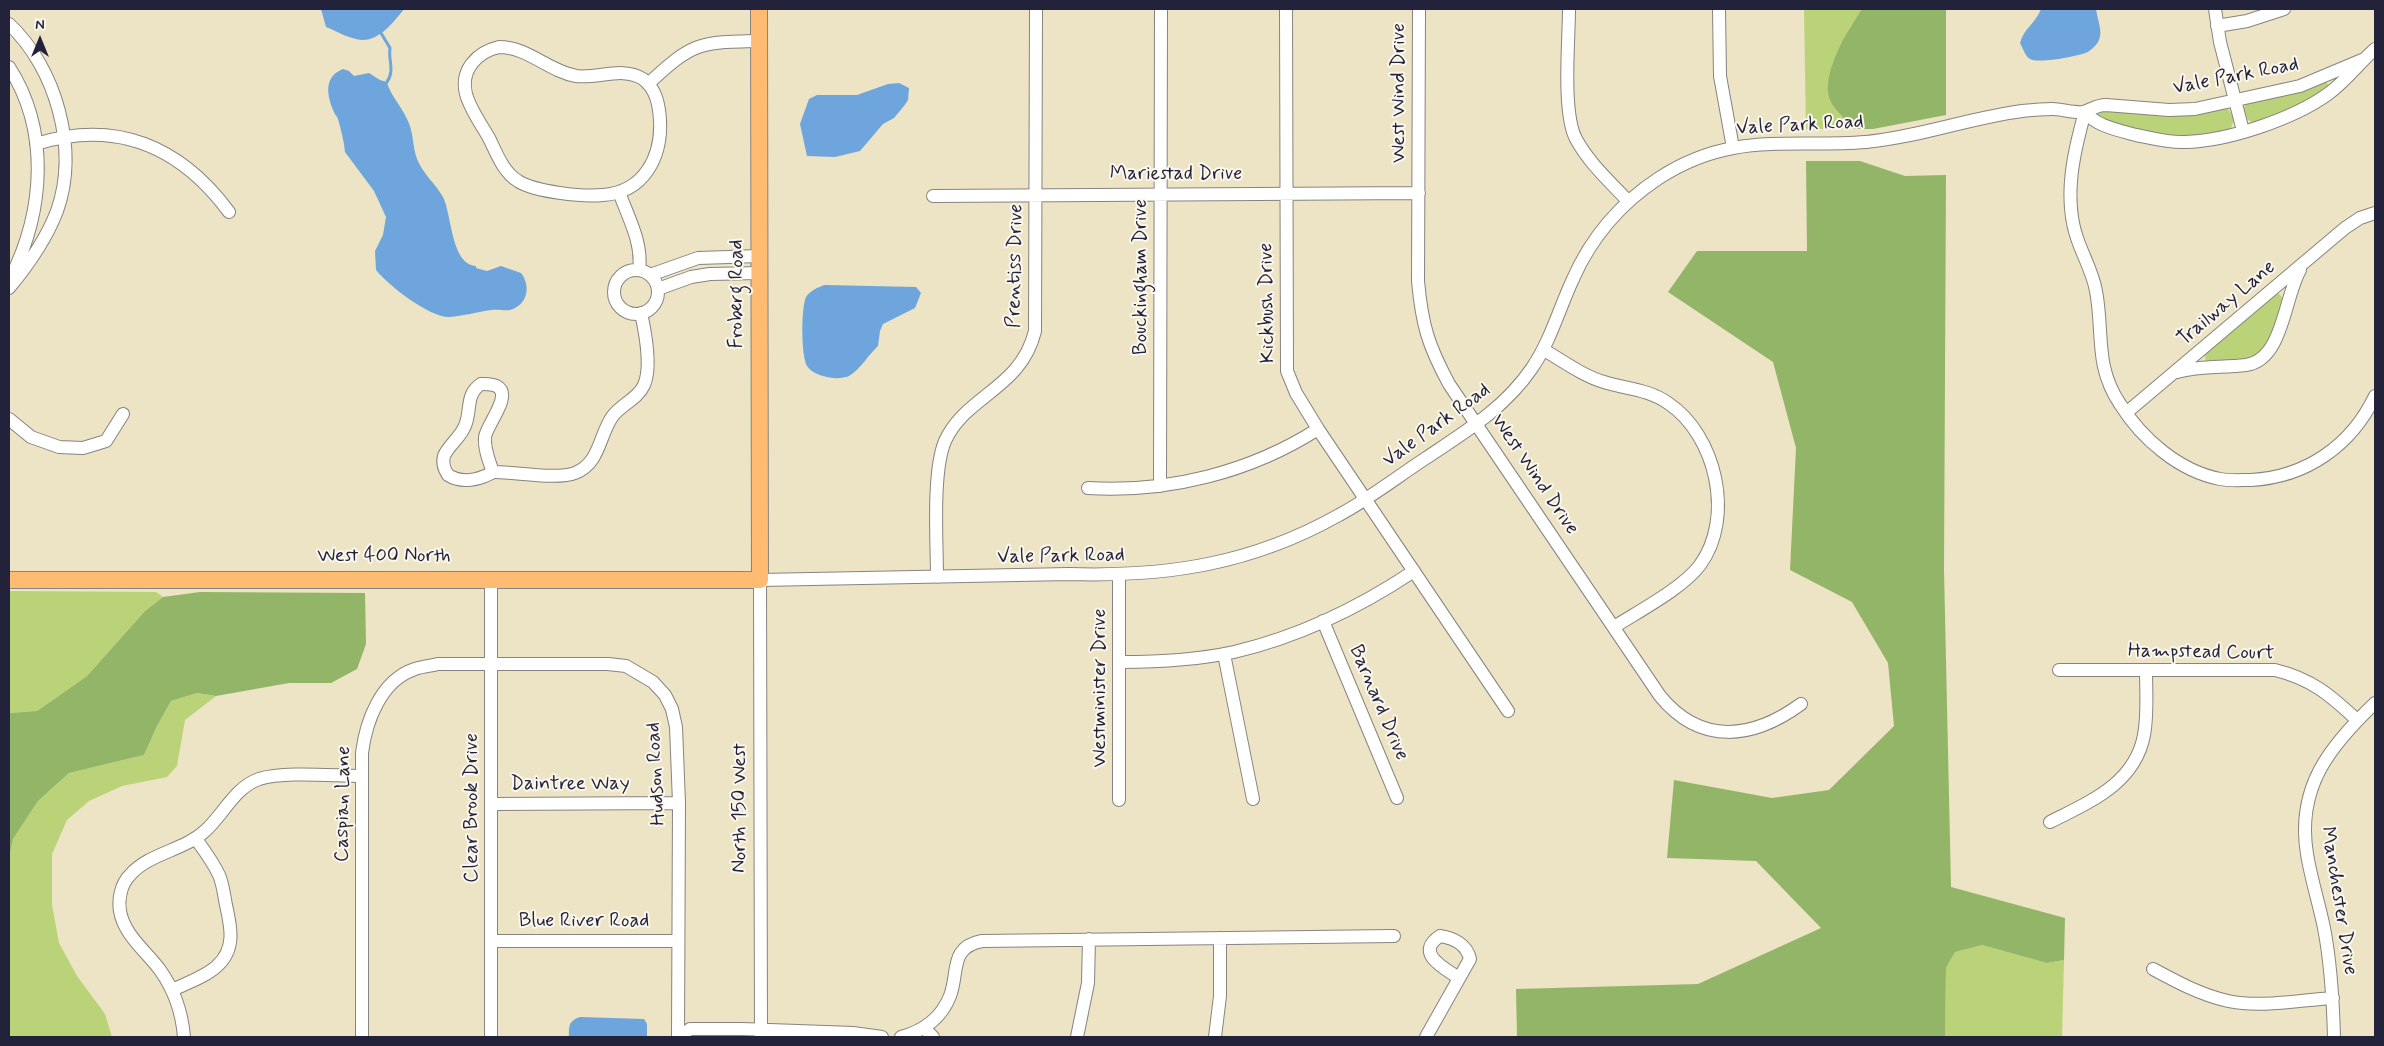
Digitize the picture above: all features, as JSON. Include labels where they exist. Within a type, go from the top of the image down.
[{"type":"main road","name":"Froberg Road","points":[[759,9],[760,580]]},
{"type":"main road","name":"West 400 North","points":[[9,580],[492,578],[760,580]]},
{"type":"street","name":"Prentiss Drive","points":[[937,578],[938,471],[945,441],[962,417],[1016,370],[1028,351],[1035,331],[1036,9]]},
{"type":"street","name":"Bouckingham Drive","points":[[1160,486],[1161,9]]},
{"type":"street","name":"Kickbush Drive","points":[[1286,9],[1285,194],[1287,370],[1296,393],[1318,429],[1508,711]]},
{"type":"street","name":"West Wind Drive","points":[[1419,9],[1418,281],[1422,319],[1432,353],[1449,384],[1660,696],[1678,715],[1713,731],[1744,732],[1772,723],[1801,704]]},
{"type":"street","points":[[1569,9],[1569,102],[1575,137],[1593,165],[1628,201]]},
{"type":"street","points":[[1719,9],[1720,76],[1733,148]]},
{"type":"street","points":[[2215,9],[2217,26],[2244,131]]},
{"type":"street","points":[[2217,26],[2247,21],[2284,9]]},
{"type":"street","points":[[9,24],[25,42],[47,76],[59,109],[63,136],[63,183],[58,208],[49,231],[34,256],[9,288]]},
{"type":"street","points":[[648,84],[677,58],[696,47],[714,42],[759,41]]},
{"type":"street","points":[[499,47],[510,47],[574,76],[627,73],[641,78],[648,84],[655,95],[659,107],[660,131],[656,155],[642,178],[619,192],[600,196],[537,188],[514,179],[505,168],[470,102],[465,85],[471,64],[483,52],[499,47]]},
{"type":"street","name":"Vale Park Road","points":[[2085,112],[2095,122],[2161,140],[2198,141],[2244,131],[2285,116],[2320,99],[2340,84],[2375,49]]},
{"type":"street","name":"Vale Park Road","points":[[760,580],[1069,574],[1119,576],[1186,570],[1247,555],[1304,533],[1366,499],[1477,424],[1517,388],[1544,350],[1580,263],[1600,233],[1628,201],[1673,169],[1701,156],[1733,148],[1778,142],[1866,142],[2024,111],[2052,109],[2085,112],[2097,105],[2187,110],[2300,86],[2362,60]]},
{"type":"street","points":[[9,67],[22,91],[30,114],[36,144],[38,195],[34,219],[23,251],[9,282]]},
{"type":"street","points":[[2085,112],[2073,157],[2073,221],[2076,237],[2096,290],[2099,347],[2105,373],[2112,390],[2126,412],[2153,443],[2187,466],[2221,480],[2266,479],[2289,474],[2311,465],[2329,454],[2356,428],[2375,396]]},
{"type":"street","points":[[36,144],[63,136],[107,135],[142,143],[161,150],[198,175],[229,212]]},
{"type":"street","points":[[619,192],[637,239],[644,272],[656,282],[658,289],[656,301],[648,310],[641,313],[624,310],[614,294],[615,286],[622,275],[630,271],[644,272],[698,258],[759,256]]},
{"type":"street","name":"Mariestad Drive","points":[[933,196],[1419,193]]},
{"type":"street","name":"Trailway Lane","points":[[2126,412],[2350,224],[2375,213]]},
{"type":"street","name":"Trailway Lane","points":[[2173,373],[2192,367],[2246,365],[2263,358],[2275,342],[2290,292],[2304,264]]},
{"type":"street","points":[[658,289],[701,275],[759,273]]},
{"type":"street","points":[[493,472],[484,440],[486,431],[502,405],[502,399],[500,391],[495,386],[481,384],[474,389],[470,396],[467,422],[462,435],[444,456],[443,463],[448,475],[459,480],[478,478],[493,472],[564,475],[581,470],[589,464],[597,452],[613,415],[644,384],[647,363],[645,328],[641,313]]},
{"type":"street","points":[[1544,350],[1599,380],[1647,392],[1668,403],[1681,413],[1695,430],[1712,466],[1717,493],[1717,518],[1712,541],[1700,565],[1686,579],[1614,628]]},
{"type":"street","points":[[9,419],[31,437],[59,447],[83,448],[106,441],[123,414]]},
{"type":"street","points":[[1088,488],[1160,486],[1198,479],[1236,468],[1295,442],[1318,429]]},
{"type":"street","points":[[1120,662],[1161,661],[1224,654],[1271,640],[1323,621],[1380,593],[1414,572]]},
{"type":"street","name":"Westminister Drive","points":[[1119,576],[1119,800]]},
{"type":"street","name":"Clear Brook Drive","points":[[491,1037],[492,578]]},
{"type":"street","name":"North 150 West","points":[[760,580],[761,1034]]},
{"type":"street","name":"Barnard Drive","points":[[1323,621],[1397,798]]},
{"type":"street","points":[[1224,654],[1253,799]]},
{"type":"street","name":"Caspian Lane","points":[[362,1037],[362,776],[364,735],[370,717],[388,689],[401,676],[415,669],[438,664],[492,664]]},
{"type":"street","name":"Hudson Road","points":[[492,664],[608,664],[626,666],[654,682],[665,695],[672,710],[676,727],[679,803],[677,941],[679,1037]]},
{"type":"street","name":"Hampstead Court","points":[[2059,670],[2275,670],[2290,674],[2322,689],[2357,720]]},
{"type":"street","points":[[2050,822],[2110,790],[2123,778],[2133,764],[2144,736],[2146,670]]},
{"type":"street","name":"Manchester Drive","points":[[2334,1037],[2332,976],[2324,928],[2307,854],[2306,814],[2310,794],[2319,769],[2332,749],[2357,720],[2375,703]]},
{"type":"street","points":[[184,1037],[181,1015],[172,990],[159,969],[127,930],[120,910],[119,898],[128,876],[136,869],[196,838],[214,822],[240,790],[252,782],[274,776],[362,776]]},
{"type":"street","name":"Daintree Way","points":[[492,804],[679,803]]},
{"type":"street","points":[[172,990],[211,971],[218,965],[228,949],[231,939],[231,929],[222,884],[214,866],[196,838]]},
{"type":"street","points":[[901,1037],[929,1033],[947,1003],[954,983],[956,961],[964,949],[972,944],[989,940],[1394,936]]},
{"type":"street","points":[[1215,1037],[1220,996],[1220,938]]},
{"type":"street","points":[[1077,1037],[1088,983],[1089,939]]},
{"type":"street","name":"Blue River Road","points":[[491,941],[677,941]]},
{"type":"street","points":[[2153,969],[2194,990],[2230,1001],[2246,1003],[2333,998]]},
{"type":"street","points":[[1426,1037],[1459,978]]},
{"type":"street","points":[[679,1037],[690,1029],[761,1034],[853,1033],[882,1037]]},
{"type":"green space","points":[[1804,9],[1862,9],[1850,27],[1832,65],[1838,110],[1846,118],[1848,129],[1806,129]]},
{"type":"green space","points":[[1862,9],[1946,9],[1946,115],[1873,129],[1848,129],[1845,120],[1830,100],[1828,90],[1829,78],[1832,65],[1843,40]]},
{"type":"green space","points":[[2326,81],[2329,87],[2297,106],[2253,123],[2247,119],[2244,108],[2246,104]]},
{"type":"green space","points":[[2227,107],[2234,119],[2231,129],[2185,138],[2125,128],[2096,116],[2097,110]]},
{"type":"green space","points":[[1806,161],[1860,161],[1905,176],[1946,175],[1944,570],[1951,887],[2065,918],[2064,960],[2047,963],[1982,945],[1955,952],[1946,968],[1945,1037],[1517,1037],[1516,989],[1698,984],[1821,928],[1756,861],[1667,858],[1674,780],[1772,798],[1829,790],[1894,726],[1888,663],[1852,602],[1790,570],[1796,448],[1773,362],[1668,292],[1697,251],[1807,251]]},
{"type":"green space","points":[[2275,294],[2279,294],[2283,298],[2273,337],[2255,359],[2206,361],[2204,354]]},
{"type":"green space","points":[[9,591],[156,592],[163,597],[145,611],[87,676],[37,711],[9,713]]},
{"type":"green space","points":[[200,592],[365,593],[366,644],[357,669],[331,683],[289,683],[216,696],[197,693],[171,701],[144,755],[69,773],[38,801],[13,839],[9,858],[9,713],[37,711],[87,676],[145,611],[163,597]]},
{"type":"green space","points":[[197,693],[216,696],[185,720],[177,766],[167,777],[122,786],[89,801],[67,820],[52,854],[52,905],[59,943],[77,976],[105,1014],[112,1037],[9,1037],[9,858],[13,839],[38,801],[69,773],[144,755],[171,701]]},
{"type":"green space","points":[[1982,945],[2047,963],[2064,960],[2062,1037],[1945,1037],[1946,968],[1955,952]]},
{"type":"water","points":[[321,9],[404,9],[383,32],[370,39],[363,40],[348,37],[326,27]]},
{"type":"water","points":[[2041,9],[2096,9],[2100,33],[2098,42],[2088,52],[2059,59],[2042,61],[2028,58],[2020,43],[2024,33]]},
{"type":"water","points":[[343,69],[349,71],[354,76],[369,73],[387,82],[390,91],[405,114],[409,124],[415,154],[426,174],[443,197],[457,248],[462,257],[468,263],[476,266],[476,268],[487,271],[501,266],[521,273],[524,278],[527,289],[526,294],[524,300],[516,308],[449,317],[441,316],[410,300],[376,270],[375,251],[383,235],[386,217],[374,191],[345,152],[338,119],[334,113],[328,93],[332,77]]},
{"type":"water","points":[[899,83],[909,88],[908,100],[894,118],[883,124],[860,151],[835,157],[807,156],[800,124],[809,99],[817,95],[857,95],[888,84]]},
{"type":"water","points":[[825,285],[916,287],[921,293],[915,308],[883,324],[878,346],[857,370],[849,376],[833,378],[810,370],[805,360],[803,342],[803,311],[806,297],[814,290]]},
{"type":"water","points":[[580,1017],[644,1019],[647,1024],[647,1037],[569,1037],[571,1022]]},
{"type":"waterway","points":[[381,33],[390,48],[391,74],[387,82]]}]
